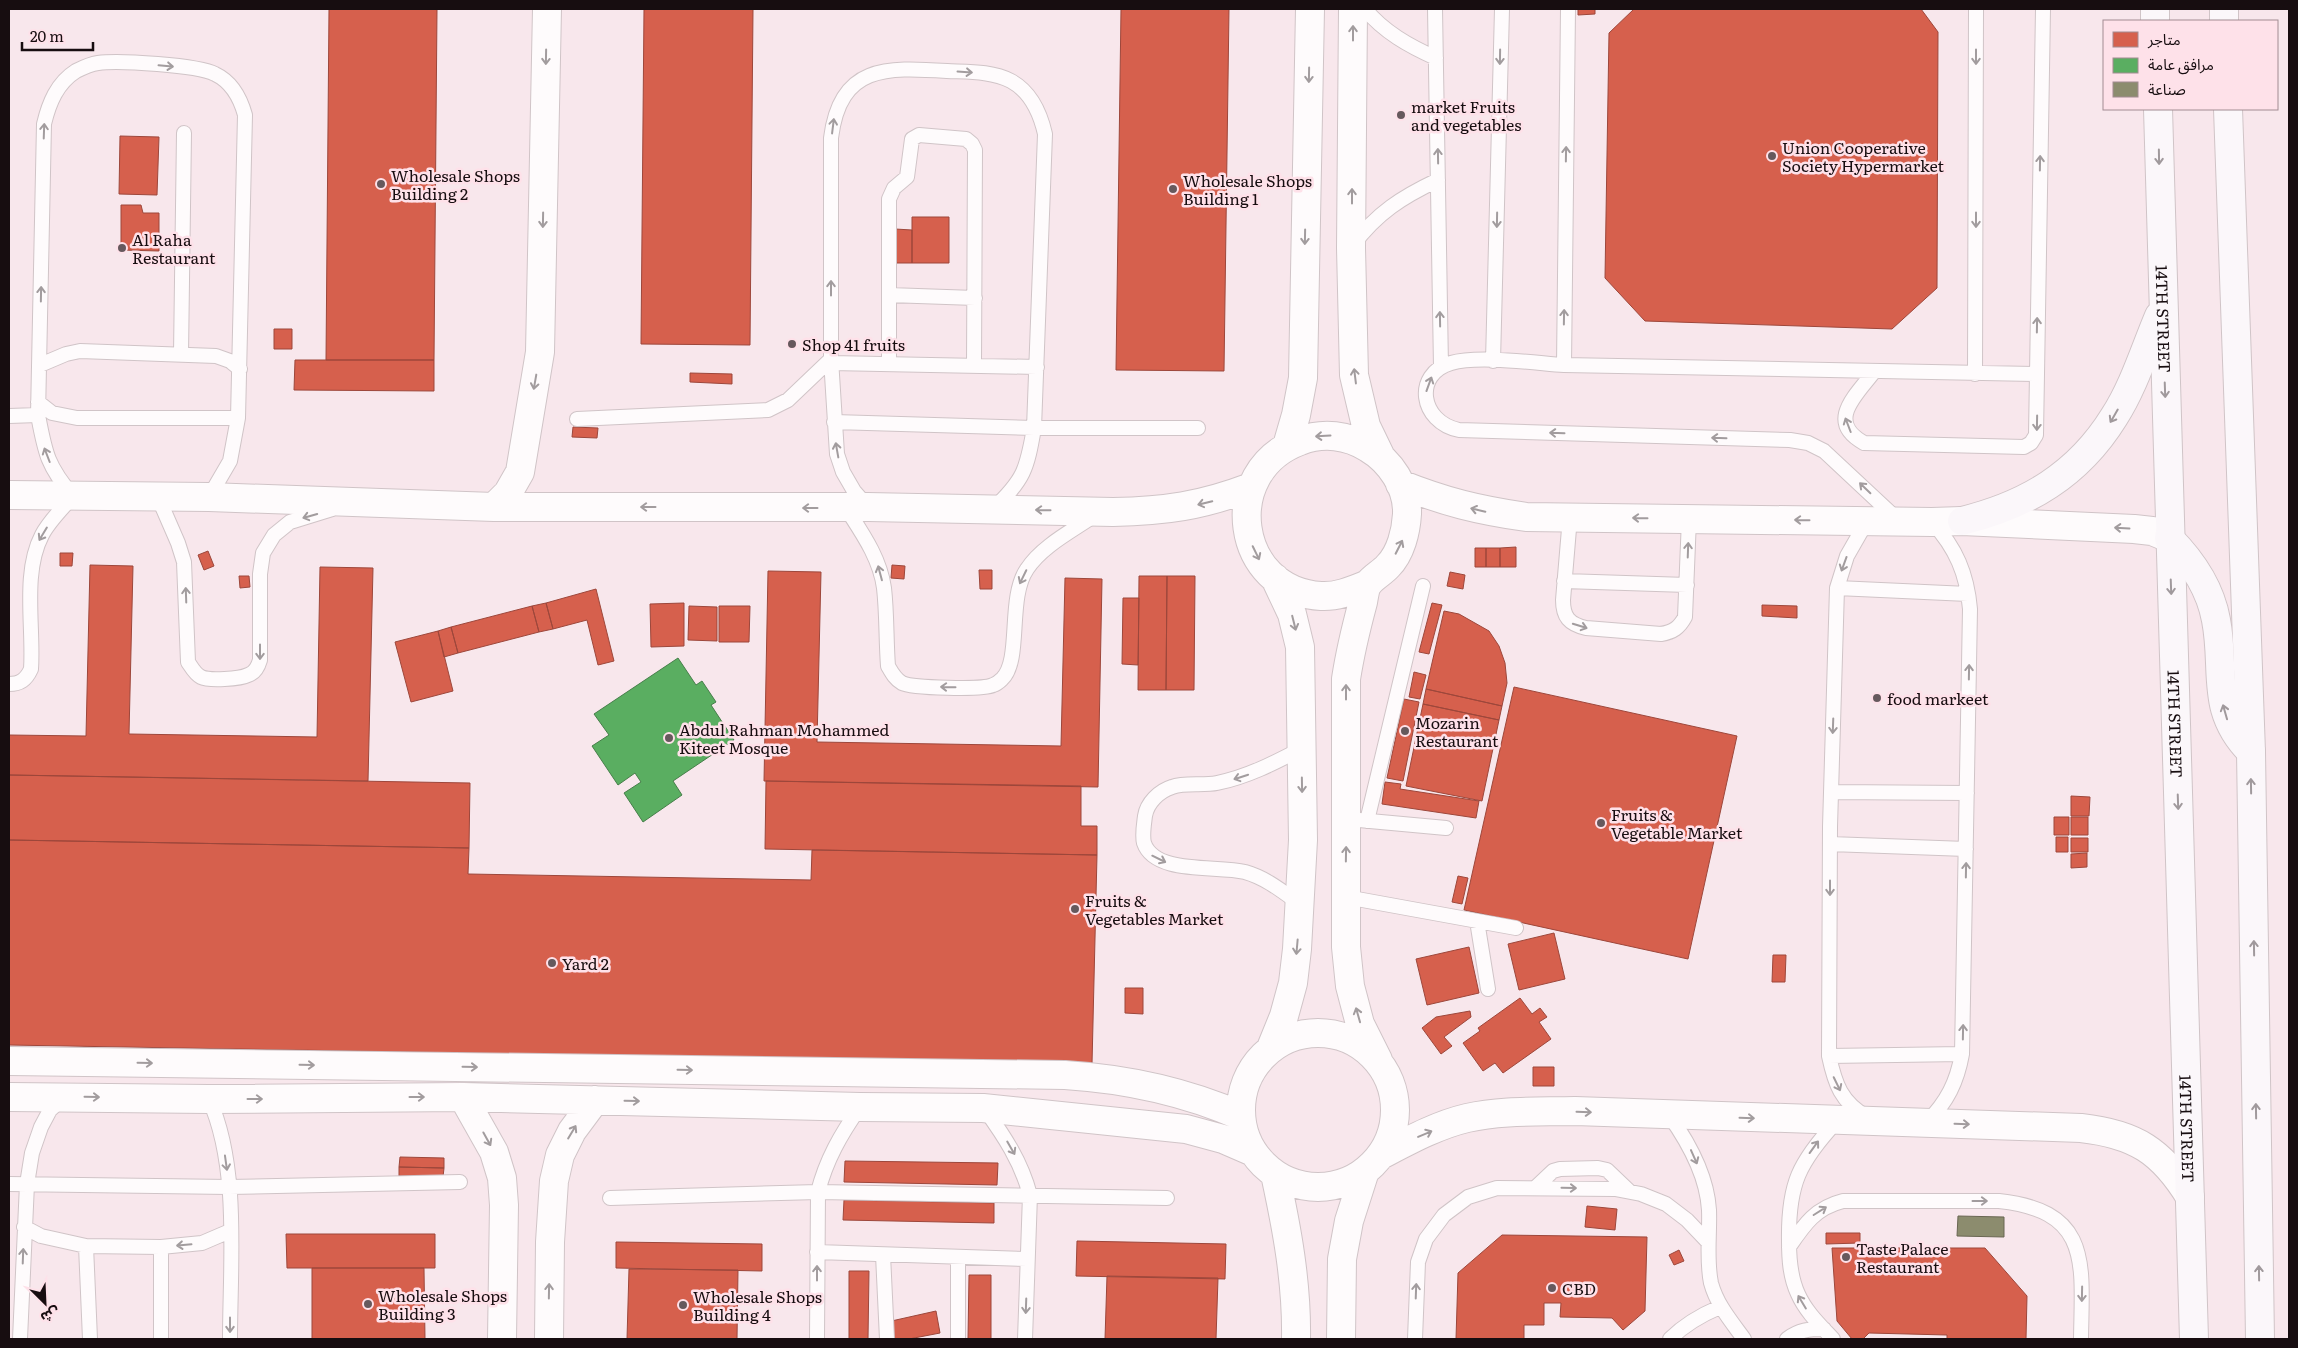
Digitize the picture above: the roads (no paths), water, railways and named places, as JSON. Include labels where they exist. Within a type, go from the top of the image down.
[{"type":"main road","name":"14TH STREET","points":[[2158,110],[2169,538],[2194,1339]]},
{"type":"main road","points":[[2228,110],[2251,752],[2260,1339]]},
{"type":"main road","points":[[1962,521],[1992,514],[2041,491],[2072,468],[2094,446],[2115,416],[2163,307]]},
{"type":"main road","points":[[2169,538],[2194,567],[2210,601],[2219,638],[2222,698],[2225,713],[2240,741],[2251,752]]},
{"type":"street","points":[[494,507],[508,492],[520,472],[540,352],[547,9]]},
{"type":"street","points":[[1287,446],[1296,415],[1303,378],[1310,9]]},
{"type":"street","points":[[1353,9],[1352,248],[1354,375],[1366,426],[1380,455]]},
{"type":"street","points":[[1335,435],[1359,442],[1380,455],[1392,468],[1400,484],[1407,512],[1403,540],[1390,565],[1368,584],[1345,594],[1321,596],[1297,590],[1275,578],[1258,560],[1248,537],[1245,512],[1251,487],[1265,463],[1287,446],[1310,437],[1335,435]]},
{"type":"street","points":[[1400,484],[1441,500],[1483,511],[1526,517],[1900,522],[1962,521],[2152,530],[2169,538]]},
{"type":"street","points":[[9,495],[209,497],[494,507],[857,507],[1149,512],[1184,508],[1218,500],[1251,487]]},
{"type":"street","points":[[1271,1048],[1284,1016],[1293,983],[1303,840],[1300,647],[1292,614],[1275,578]]},
{"type":"street","points":[[1341,1339],[1342,1259],[1349,1221],[1373,1163],[1392,1132],[1396,1106],[1390,1082],[1360,1024],[1350,986],[1346,947],[1346,897],[1356,820],[1346,680],[1351,648],[1368,584]]},
{"type":"street","points":[[1253,1152],[1241,1116],[1243,1091],[1253,1067],[1271,1048],[1297,1035],[1327,1032],[1355,1041],[1378,1060]]},
{"type":"street","points":[[9,1061],[1065,1075],[1108,1078],[1144,1084],[1210,1103],[1241,1116]]},
{"type":"street","points":[[9,1096],[209,1099],[464,1097],[860,1107],[983,1108],[1186,1129],[1223,1139],[1253,1152],[1275,1174],[1297,1184],[1320,1187],[1344,1182],[1424,1134],[1466,1118],[1510,1112],[1575,1111],[2081,1128],[2108,1131],[2134,1140],[2150,1150],[2176,1174],[2190,1197]]},
{"type":"street","points":[[464,1097],[494,1152],[502,1178],[504,1205],[502,1339]]},
{"type":"street","points":[[549,1339],[550,1242],[554,1181],[560,1155],[568,1139],[595,1100]]},
{"type":"street","points":[[1275,1174],[1286,1222],[1297,1300],[1296,1339]]},
{"type":"lane","points":[[1365,9],[1381,26],[1407,45],[1436,58]]},
{"type":"lane","points":[[1435,9],[1441,367]]},
{"type":"lane","points":[[1493,361],[1502,9]]},
{"type":"lane","points":[[1564,365],[1568,9]]},
{"type":"lane","points":[[1975,374],[1976,9]]},
{"type":"lane","points":[[1873,373],[1847,406],[1845,417],[1848,429],[1854,438],[1864,443],[2024,446],[2032,443],[2036,435],[2043,9]]},
{"type":"lane","points":[[9,684],[21,682],[28,677],[31,669],[32,570],[34,551],[42,534],[73,496],[62,484],[45,454],[38,409],[44,124],[48,104],[60,86],[76,71],[96,63],[118,62],[197,68],[214,73],[229,84],[240,98],[246,115],[238,418],[230,461],[209,497]]},
{"type":"lane","points":[[992,509],[1009,494],[1023,474],[1028,464],[1034,428],[1038,367],[1045,157],[1045,134],[1040,113],[1028,95],[1011,81],[991,74],[902,68],[880,71],[860,81],[844,96],[834,116],[831,138],[831,361],[837,454],[854,491],[857,507],[884,587],[888,666],[893,676],[903,683],[914,686],[981,688],[992,686],[1002,679],[1009,670],[1019,586],[1026,570],[1038,556],[1099,512]]},
{"type":"lane","points":[[181,354],[184,133]]},
{"type":"lane","points":[[889,363],[889,199],[894,188],[907,177],[910,144],[919,135],[966,139],[975,150],[974,365]]},
{"type":"lane","points":[[1352,248],[1379,216],[1406,195],[1438,180]]},
{"type":"lane","points":[[889,295],[975,298]]},
{"type":"lane","points":[[40,365],[66,354],[80,351],[216,356],[230,361],[240,369]]},
{"type":"lane","points":[[577,419],[768,410],[788,400],[831,361],[1038,367]]},
{"type":"lane","points":[[1900,522],[1824,451],[1808,443],[1790,440],[1459,430],[1447,427],[1433,416],[1426,399],[1427,387],[1432,376],[1441,367],[1452,362],[1493,361],[1564,365],[1873,373],[2036,374]]},
{"type":"lane","points":[[9,416],[38,409],[77,418],[238,418]]},
{"type":"lane","points":[[834,422],[1034,428],[1198,428]]},
{"type":"lane","points":[[158,497],[178,542],[184,562],[188,662],[193,671],[201,677],[210,679],[241,678],[250,675],[257,668],[260,660],[260,574],[263,553],[274,535],[290,522],[357,502]]},
{"type":"lane","points":[[1570,517],[1563,610],[1567,619],[1575,626],[1661,634],[1671,632],[1680,626],[1685,617],[1689,519]]},
{"type":"lane","points":[[1867,521],[1847,556],[1838,588],[1831,792],[1829,1056],[1834,1078],[1843,1096],[1853,1109],[1875,1121]]},
{"type":"lane","points":[[1926,1123],[1951,1092],[1958,1074],[1962,1054],[1967,793],[1968,594],[1964,574],[1957,555],[1946,537],[1932,522]]},
{"type":"lane","points":[[1564,581],[1687,585]]},
{"type":"lane","points":[[1424,586],[1356,820],[1446,828]]},
{"type":"lane","points":[[1838,588],[1968,594]]},
{"type":"lane","points":[[1300,904],[1267,880],[1247,873],[1181,866],[1162,861],[1151,854],[1144,842],[1143,834],[1146,807],[1159,794],[1172,787],[1215,784],[1234,779],[1270,765],[1301,749]]},
{"type":"lane","points":[[1831,792],[1967,793]]},
{"type":"lane","points":[[1830,844],[1966,849]]},
{"type":"lane","points":[[1346,897],[1516,928]]},
{"type":"lane","points":[[1477,921],[1488,989]]},
{"type":"lane","points":[[1829,1056],[1962,1054]]},
{"type":"lane","points":[[20,1339],[24,1227],[27,1184],[32,1153],[41,1127],[50,1110],[64,1097]]},
{"type":"lane","points":[[209,1099],[222,1136],[229,1187],[230,1339]]},
{"type":"lane","points":[[816,1339],[818,1192],[824,1169],[834,1147],[860,1107]]},
{"type":"lane","points":[[983,1108],[1011,1146],[1024,1172],[1030,1195],[1024,1339]]},
{"type":"lane","points":[[1669,1115],[1686,1139],[1702,1175],[1709,1208],[1708,1242],[1711,1282],[1720,1307],[1744,1339]]},
{"type":"lane","points":[[1828,1334],[1809,1313],[1798,1294],[1791,1273],[1788,1213],[1796,1178],[1813,1147],[1837,1121]]},
{"type":"lane","points":[[1534,1188],[1553,1171],[1560,1169],[1598,1168],[1607,1170],[1629,1191]]},
{"type":"lane","points":[[9,1184],[229,1187],[460,1182]]},
{"type":"lane","points":[[1414,1339],[1418,1262],[1426,1239],[1444,1215],[1468,1197],[1497,1188],[1615,1189],[1629,1191],[1666,1204],[1687,1220],[1708,1242]]},
{"type":"lane","points":[[610,1198],[818,1192],[1166,1198]]},
{"type":"lane","points":[[1789,1247],[1813,1215],[1822,1208],[1842,1201],[1999,1201],[2022,1204],[2043,1210],[2061,1223],[2075,1240],[2082,1284],[2081,1339]]},
{"type":"lane","points":[[24,1227],[50,1238],[86,1246],[160,1247],[202,1243],[230,1231]]},
{"type":"lane","points":[[86,1246],[90,1339]]},
{"type":"lane","points":[[160,1247],[161,1339]]},
{"type":"lane","points":[[817,1252],[1028,1259]]},
{"type":"lane","points":[[883,1255],[887,1339]]},
{"type":"lane","points":[[958,1258],[958,1339]]},
{"type":"lane","points":[[2259,1302],[2269,1339]]},
{"type":"lane","points":[[1670,1339],[1687,1324],[1703,1314],[1720,1307]]},
{"type":"lane","points":[[1787,1339],[1795,1333],[1809,1328],[1828,1334]]},
{"type":"place","name":"market Fruits and vegetables","points":[[1401,115]]},
{"type":"place","name":"Union Cooperative Society Hypermarket","points":[[1772,156]]},
{"type":"place","name":"Wholesale Shops Building 2","points":[[381,184]]},
{"type":"place","name":"Wholesale Shops Building 1","points":[[1173,189]]},
{"type":"place","name":"Al Raha Restaurant","points":[[122,248]]},
{"type":"place","name":"Shop 41 fruits","points":[[792,344]]},
{"type":"place","name":"food markeet","points":[[1877,698]]},
{"type":"place","name":"Mozarin Restaurant","points":[[1405,731]]},
{"type":"place","name":"Abdul Rahman Mohammed Kiteet Mosque","points":[[669,738]]},
{"type":"place","name":"Fruits & Vegetable Market","points":[[1601,823]]},
{"type":"place","name":"Fruits & Vegetables Market","points":[[1075,909]]},
{"type":"place","name":"Yard 2","points":[[552,963]]},
{"type":"place","name":"Taste Palace Restaurant","points":[[1846,1257]]},
{"type":"place","name":"CBD","points":[[1552,1288]]},
{"type":"place","name":"Wholesale Shops Building 3","points":[[368,1304]]},
{"type":"place","name":"Wholesale Shops Building 4","points":[[683,1305]]}]
